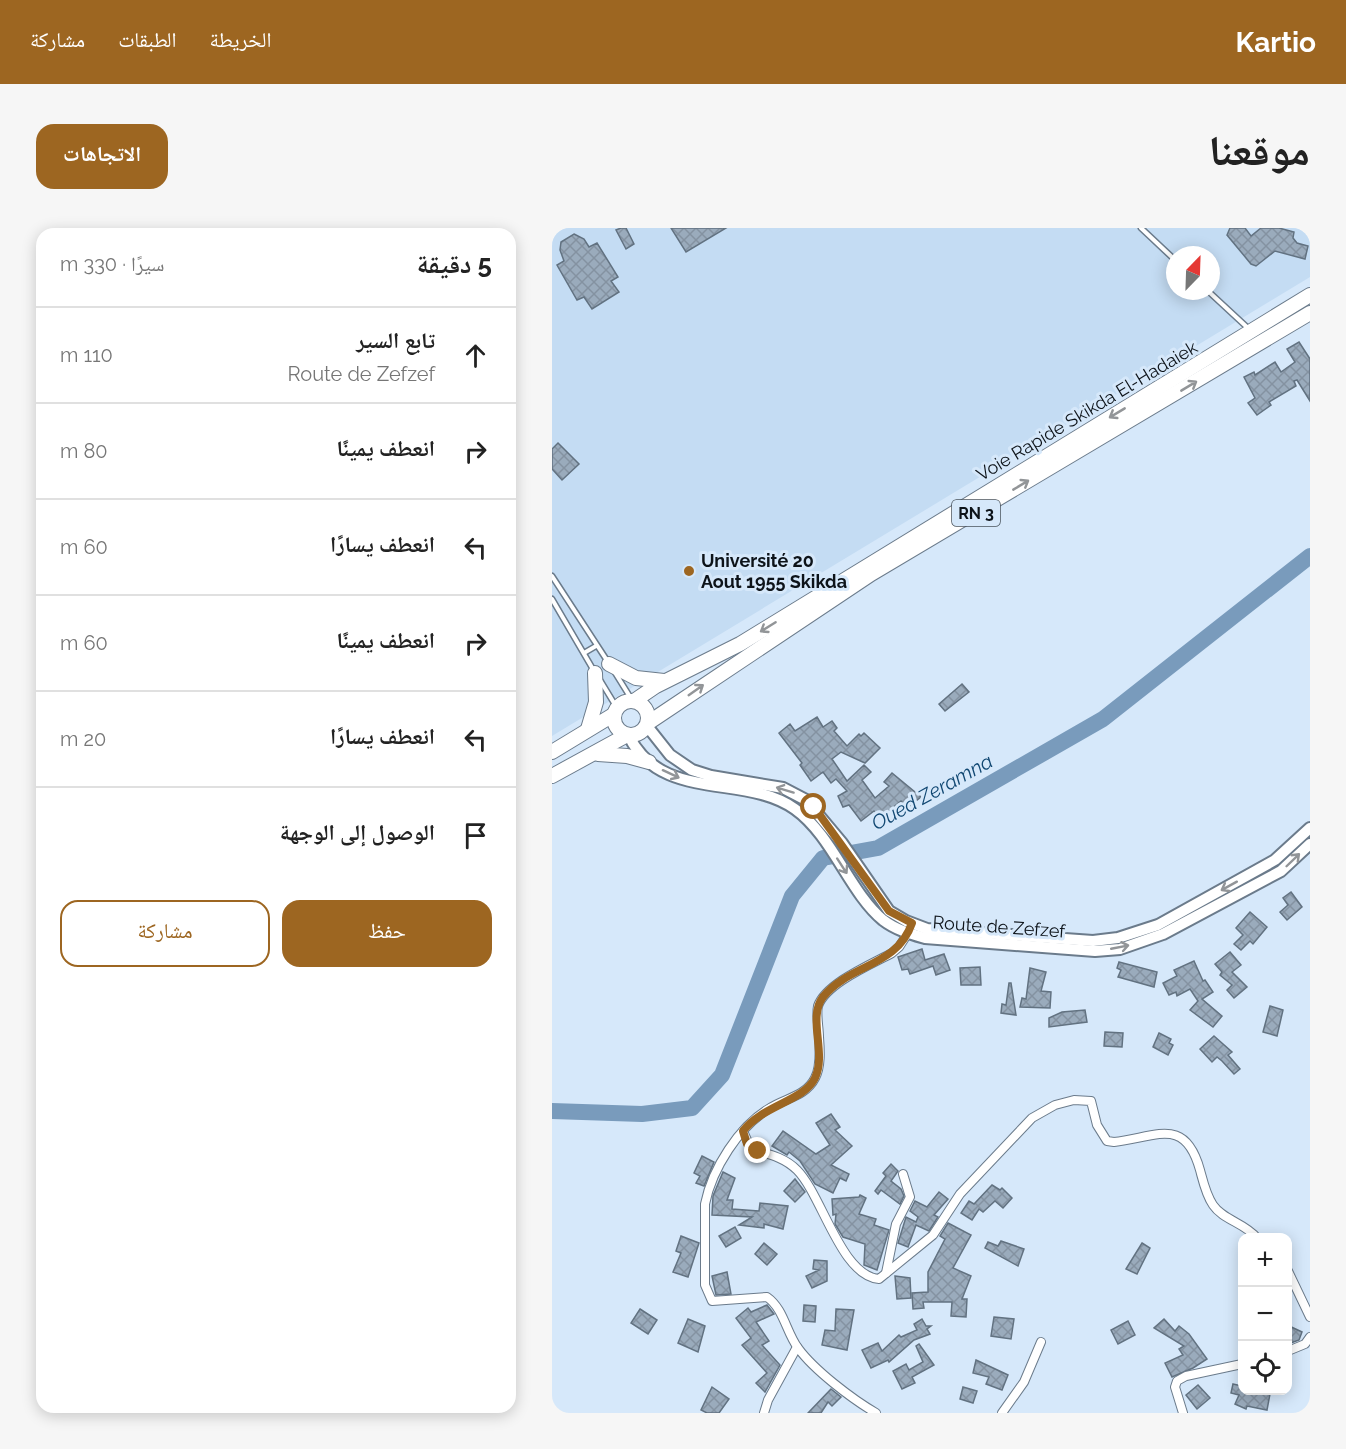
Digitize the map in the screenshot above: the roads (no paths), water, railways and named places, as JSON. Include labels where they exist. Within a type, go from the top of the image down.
[{"type":"highway","name":"Voie Rapide Skikda El-Hadaiek","points":[[552,752],[615,711],[622,703],[634,701],[646,692],[740,644],[1310,295]]},
{"type":"highway","name":"Voie Rapide Skikda El-Hadaiek","points":[[552,776],[628,735],[641,732],[647,724],[871,574],[1310,313]]},
{"type":"highway","points":[[609,664],[636,678],[670,681]]},
{"type":"highway","points":[[588,729],[596,702],[595,673]]},
{"type":"highway","points":[[634,701],[644,707],[647,724]]},
{"type":"highway","points":[[615,711],[616,728],[628,735]]},
{"type":"highway","points":[[593,754],[616,754],[649,762]]},
{"type":"main road","name":"Route de Zefzef","points":[[647,724],[670,755],[692,770],[711,776],[783,788],[797,794],[814,807],[889,911],[926,938],[1095,951],[1120,949],[1162,934],[1281,871],[1310,844]]},
{"type":"main road","name":"Route de Zefzef","points":[[628,735],[649,762],[684,780],[764,795],[788,804],[802,814],[831,848],[853,883],[883,920],[911,928],[1081,940],[1118,938],[1158,925],[1275,860],[1310,828]]},
{"type":"street","points":[[876,1413],[819,1369],[797,1347],[775,1302],[767,1297],[712,1301],[708,1296],[703,1223],[707,1191],[743,1131],[762,1113],[806,1089],[815,1078],[820,1046],[818,1006],[823,998],[841,981],[892,953],[911,928]]},
{"type":"street","points":[[743,1131],[751,1149],[782,1158],[797,1170],[819,1200],[835,1239],[864,1273],[879,1279],[933,1235],[956,1199],[1025,1124],[1055,1105],[1074,1100],[1091,1101],[1097,1125],[1107,1141],[1114,1143],[1168,1134],[1184,1139],[1195,1153],[1211,1203],[1219,1212],[1253,1233]]},
{"type":"street","points":[[886,1273],[896,1224],[910,1197],[903,1174]]},
{"type":"street","points":[[1292,1280],[1310,1317]]},
{"type":"street","points":[[1292,1349],[1305,1344],[1310,1336]]},
{"type":"street","points":[[1002,1413],[1024,1382],[1041,1342]]},
{"type":"street","points":[[764,1413],[768,1400],[797,1347]]},
{"type":"street","points":[[1183,1413],[1175,1387],[1177,1381],[1186,1376],[1238,1365]]},
{"type":"lane","points":[[1141,228],[1166,252]]},
{"type":"lane","points":[[1218,300],[1252,332]]},
{"type":"lane","points":[[552,576],[634,701]]},
{"type":"lane","points":[[552,599],[584,652],[615,711]]},
{"type":"lane","points":[[584,652],[596,646]]},
{"type":"waterway","name":"Oued Zeramna","points":[[552,1111],[642,1114],[692,1108],[722,1075],[792,896],[823,858],[878,848],[1103,719],[1310,556]]},
{"type":"place","name":"Université 20 Aout 1955 Skikda","points":[[689,571]]}]
